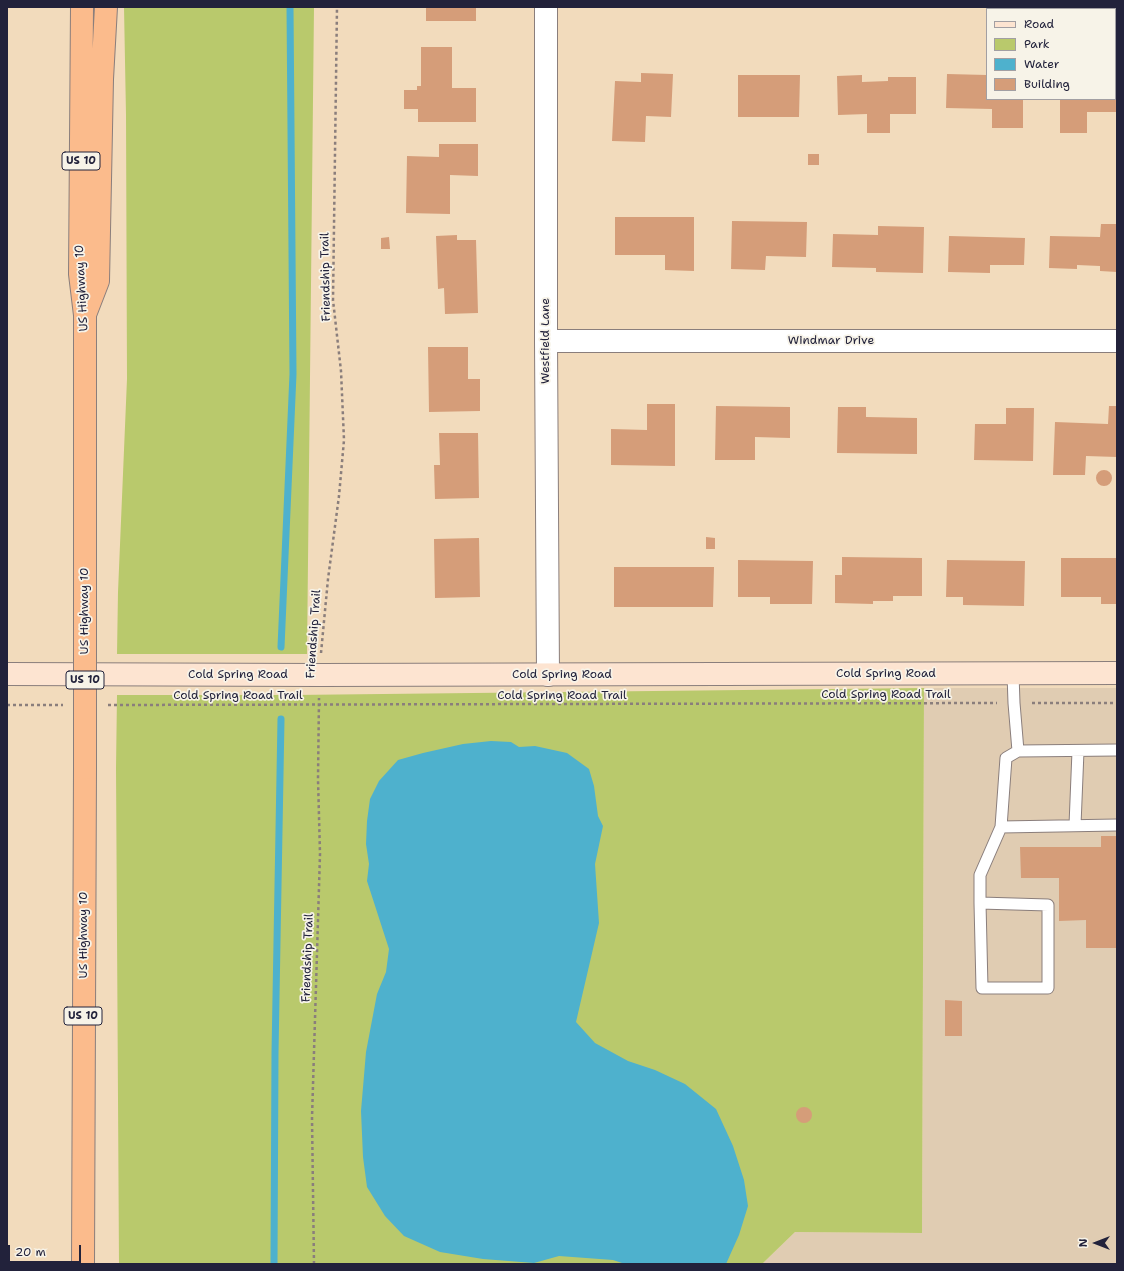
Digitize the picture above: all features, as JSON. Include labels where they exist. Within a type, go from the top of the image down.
[{"type":"highway","name":"US Highway 10","points":[[82,7],[80,274],[84,315],[85,592],[83,1264]]},
{"type":"highway","points":[[84,315],[98,280],[102,80],[106,7]]},
{"type":"street","name":"Westfield Lane","points":[[546,7],[548,675]]},
{"type":"street","name":"Windmar Drive","points":[[546,341],[1117,341]]},
{"type":"street","name":"Cold Spring Road","points":[[7,674],[548,675],[1117,673]]},
{"type":"lane","points":[[1013,674],[1018,751]]},
{"type":"lane","points":[[980,902],[1048,905],[1048,988],[982,988],[980,902],[980,875],[1001,826],[1006,758],[1018,751],[1117,750]]},
{"type":"lane","points":[[1075,825],[1078,751]]},
{"type":"lane","points":[[1001,826],[1117,825]]},
{"type":"path","name":"Friendship Trail","points":[[314,1264],[312,1118],[320,854],[318,705],[321,645],[327,587],[340,496],[344,440],[341,371],[333,300],[337,7]]},
{"type":"path","name":"Cold Spring Road Trail","points":[[103,705],[1117,703]]},
{"type":"path","points":[[7,705],[63,705]]},
{"type":"shaded area","points":[[924,688],[1117,688],[1117,1264],[762,1264],[795,1232],[922,1233]]},
{"type":"green space","points":[[124,7],[314,7],[307,654],[117,654],[118,592],[127,379]]},
{"type":"green space","points":[[924,688],[922,1233],[795,1232],[762,1264],[119,1264],[116,768],[117,695],[293,695]]},
{"type":"water","points":[[491,741],[511,742],[519,747],[535,746],[567,753],[589,769],[594,786],[598,816],[603,826],[595,864],[599,923],[576,1022],[595,1043],[628,1061],[655,1070],[685,1084],[716,1109],[733,1146],[744,1180],[748,1206],[739,1235],[726,1264],[625,1264],[613,1260],[559,1256],[534,1263],[483,1259],[440,1252],[404,1236],[385,1216],[367,1187],[363,1157],[361,1111],[366,1052],[377,994],[386,972],[389,949],[367,881],[369,864],[366,844],[370,799],[379,781],[398,760],[463,744]]},
{"type":"building","points":[[426,7],[476,7],[476,21],[426,21]]},
{"type":"building","points":[[421,47],[452,47],[452,88],[476,88],[476,122],[418,122],[418,109],[404,109],[404,90],[417,90],[417,86],[421,86]]},
{"type":"building","points":[[641,73],[673,74],[671,117],[646,116],[645,142],[612,141],[615,81],[641,82]]},
{"type":"building","points":[[947,74],[986,75],[986,100],[1023,100],[1023,128],[992,128],[992,109],[946,108]]},
{"type":"building","points":[[738,75],[800,75],[799,117],[738,117]]},
{"type":"building","points":[[862,75],[862,82],[888,81],[888,77],[916,77],[916,114],[890,114],[890,133],[867,133],[867,114],[838,115],[837,76]]},
{"type":"building","points":[[1117,79],[1117,112],[1087,112],[1087,133],[1060,133],[1060,100],[1116,100]]},
{"type":"building","points":[[439,144],[478,144],[478,176],[450,175],[450,214],[406,213],[407,156],[439,157]]},
{"type":"building","points":[[808,154],[819,154],[819,165],[808,165]]},
{"type":"building","points":[[615,217],[694,217],[694,271],[665,270],[665,255],[615,255]]},
{"type":"building","points":[[732,221],[807,222],[806,257],[766,256],[765,270],[731,269]]},
{"type":"building","points":[[1101,224],[1117,224],[1117,272],[1100,271],[1100,266],[1077,265],[1077,269],[1049,268],[1050,236],[1100,237]]},
{"type":"building","points":[[878,226],[924,227],[923,273],[876,272],[876,268],[832,267],[833,234],[878,235]]},
{"type":"building","points":[[457,235],[457,240],[476,240],[478,313],[445,314],[444,288],[438,289],[436,236]]},
{"type":"building","points":[[949,236],[1025,238],[1024,265],[990,265],[990,273],[948,272]]},
{"type":"building","points":[[389,237],[390,249],[381,249],[381,238]]},
{"type":"building","points":[[428,347],[468,347],[468,379],[480,379],[480,411],[429,412]]},
{"type":"building","points":[[647,404],[675,404],[675,466],[611,465],[611,429],[647,430]]},
{"type":"building","points":[[716,406],[790,407],[790,438],[755,437],[755,460],[715,460]]},
{"type":"building","points":[[1109,406],[1117,406],[1117,457],[1086,456],[1085,475],[1053,475],[1055,422],[1108,424]]},
{"type":"building","points":[[838,407],[866,407],[866,417],[917,418],[917,454],[837,453]]},
{"type":"building","points":[[1006,408],[1034,408],[1033,461],[974,460],[975,424],[1006,424]]},
{"type":"building","points":[[439,433],[478,433],[479,498],[435,499],[434,465],[440,465]]},
{"type":"building","points":[[1101,470],[1107,470],[1112,475],[1110,484],[1107,486],[1101,486],[1096,481],[1096,475]]},
{"type":"building","points":[[706,537],[715,538],[715,549],[706,549]]},
{"type":"building","points":[[479,538],[480,597],[435,598],[434,539]]},
{"type":"building","points":[[842,557],[922,558],[922,596],[893,596],[893,601],[873,601],[873,604],[835,603],[835,575],[842,575]]},
{"type":"building","points":[[1061,558],[1117,558],[1117,604],[1101,604],[1101,597],[1061,597]]},
{"type":"building","points":[[738,560],[813,561],[812,604],[770,604],[770,597],[738,597]]},
{"type":"building","points":[[947,560],[1025,561],[1024,606],[963,605],[963,597],[946,597]]},
{"type":"building","points":[[614,567],[714,567],[713,607],[614,607]]},
{"type":"building","points":[[1101,836],[1117,836],[1117,948],[1086,948],[1086,920],[1059,921],[1059,878],[1021,878],[1020,847],[1101,847]]},
{"type":"building","points":[[945,1000],[962,1001],[962,1036],[945,1036]]},
{"type":"building","points":[[804,1107],[811,1112],[812,1115],[807,1122],[804,1123],[797,1118],[796,1115],[801,1108]]},
{"type":"waterway","points":[[281,647],[293,374],[290,7]]},
{"type":"waterway","points":[[274,1264],[275,1053],[281,719]]}]
